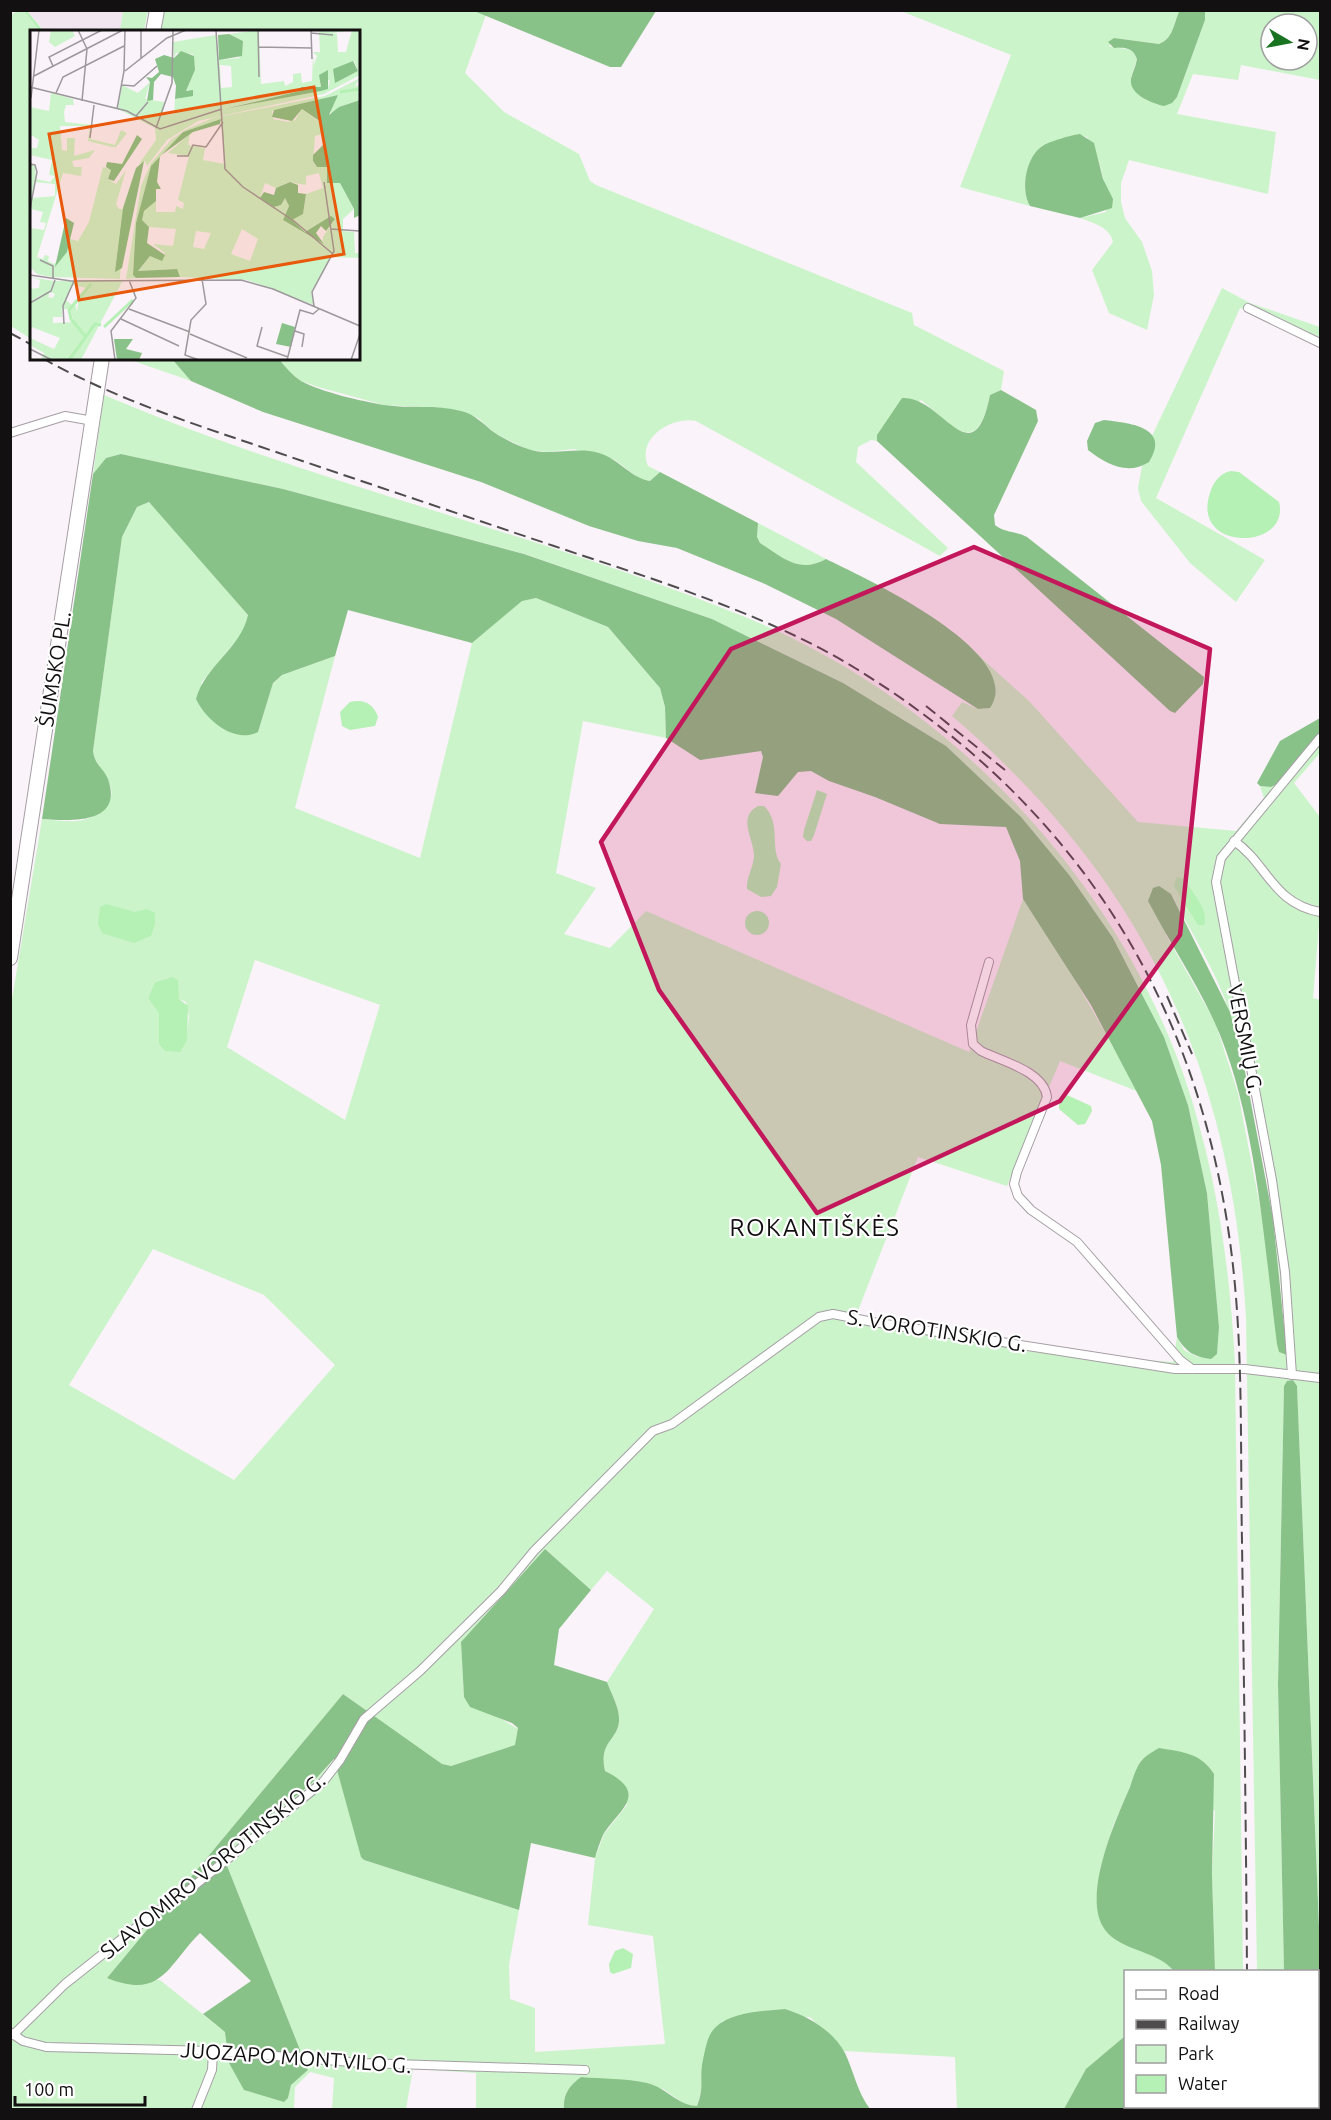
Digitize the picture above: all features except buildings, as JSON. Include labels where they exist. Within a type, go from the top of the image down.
[{"type":"main road","points":[[153,30],[157,10]]},
{"type":"main road","name":"ŠUMSKO PL.","points":[[10,958],[102,360]]},
{"type":"street","points":[[1248,308],[1320,342]]},
{"type":"street","points":[[10,433],[65,416],[93,421]]},
{"type":"street","name":"VERSMIŲ G.","points":[[1292,1375],[1285,1272],[1272,1180],[1216,882],[1221,858],[1234,840],[1320,738]]},
{"type":"street","points":[[1234,840],[1247,849],[1275,888],[1304,907],[1320,912]]},
{"type":"street","points":[[989,962],[971,1025],[973,1044],[981,1051],[1035,1077],[1046,1089],[1047,1097],[1017,1172],[1014,1184],[1018,1196],[1031,1210],[1077,1242],[1180,1360],[1192,1369]]},
{"type":"street","name":"S. VOROTINSKIO G.","points":[[552,1534],[653,1431],[672,1424],[819,1317],[833,1314],[873,1323],[1175,1369],[1245,1370],[1320,1378]]},
{"type":"street","name":"SLAVOMIRO VOROTINSKIO G.","points":[[12,2034],[65,1984],[152,1915],[189,1890],[323,1782],[340,1760],[364,1719],[420,1671],[501,1591],[534,1551],[552,1534]]},
{"type":"street","name":"JUOZAPO MONTVILO G.","points":[[12,2034],[46,2048],[213,2050],[373,2064],[585,2070]]},
{"type":"street","points":[[196,2109],[212,2070],[213,2050]]},
{"type":"highlighted area","points":[[974,547],[1210,649],[1180,935],[1060,1101],[817,1213],[659,990],[601,842],[731,649]]},
{"type":"shaded area","points":[[656,10],[621,67],[610,67],[474,11]]},
{"type":"shaded area","points":[[1180,10],[1205,11],[1205,20],[1177,97],[1172,103],[1164,106],[1137,94],[1131,85],[1131,79],[1137,59],[1131,50],[1114,48],[1108,42],[1114,38],[1159,44],[1168,38]]},
{"type":"shaded area","points":[[27,11],[123,11],[120,30],[44,30]]},
{"type":"shaded area","points":[[1080,134],[1094,143],[1103,179],[1113,199],[1112,208],[1080,218],[1030,206],[1025,191],[1025,182],[1033,156],[1047,143]]},
{"type":"shaded area","points":[[173,360],[280,360],[301,381],[353,399],[384,405],[442,408],[466,412],[495,433],[528,449],[545,452],[590,451],[599,453],[613,459],[637,476],[650,481],[660,472],[758,523],[757,537],[760,543],[784,559],[808,565],[826,559],[873,582],[936,620],[965,641],[986,664],[995,687],[990,708],[978,709],[836,619],[765,584],[677,548],[638,541],[589,526],[481,482],[263,412],[191,381]]},
{"type":"shaded area","points":[[1001,390],[1036,410],[1038,421],[994,515],[995,525],[1027,537],[1204,677],[1203,684],[1175,713],[1170,711],[877,441],[877,435],[902,398],[917,400],[965,433],[975,431],[983,419],[990,395]]},
{"type":"shaded area","points":[[1104,420],[1134,425],[1151,434],[1155,441],[1155,450],[1149,462],[1133,468],[1125,468],[1110,464],[1088,450],[1087,441],[1095,423]]},
{"type":"shaded area","points":[[121,454],[283,489],[524,554],[712,619],[843,683],[946,746],[1021,817],[1070,876],[1113,938],[1164,1037],[1188,1105],[1207,1193],[1219,1327],[1217,1354],[1211,1359],[1195,1355],[1187,1350],[1177,1337],[1161,1165],[1152,1121],[1091,1005],[1023,899],[1020,861],[1006,827],[940,824],[829,781],[811,771],[798,772],[778,796],[755,793],[763,757],[761,751],[700,760],[666,738],[665,707],[660,688],[608,627],[536,598],[522,601],[472,643],[348,610],[335,656],[282,675],[273,683],[258,732],[240,735],[214,722],[196,699],[207,677],[238,637],[248,615],[149,502],[137,507],[122,537],[93,751],[95,760],[108,779],[111,794],[108,805],[102,812],[92,817],[66,820],[42,819],[93,474],[106,458]]},
{"type":"shaded area","points":[[1320,718],[1320,734],[1277,784],[1271,787],[1260,786],[1257,783],[1280,741]]},
{"type":"shaded area","points":[[1159,886],[1171,894],[1230,1012],[1242,1056],[1273,1218],[1287,1355],[1279,1352],[1277,1344],[1256,1179],[1240,1096],[1214,1021],[1148,901],[1153,888]]},
{"type":"shaded area","points":[[1293,1380],[1297,1386],[1320,1951],[1320,2110],[1293,2109],[1319,2108],[1319,1970],[1284,1970],[1278,1685],[1284,1386],[1287,1381]]},
{"type":"shaded area","points":[[545,1549],[591,1590],[559,1629],[554,1665],[607,1682],[619,1718],[616,1731],[604,1753],[605,1771],[619,1779],[626,1787],[629,1795],[627,1802],[603,1835],[595,1858],[531,1843],[519,1910],[364,1860],[361,1857],[334,1759],[310,1785],[222,1853],[308,2070],[291,2085],[288,2098],[284,2102],[244,2090],[229,2063],[225,2032],[203,2014],[251,1981],[200,1933],[171,1968],[152,1982],[140,1985],[125,1984],[107,1978],[343,1694],[442,1764],[451,1766],[515,1745],[518,1728],[512,1723],[470,1707],[464,1697],[461,1642]]},
{"type":"shaded area","points":[[1159,1748],[1184,1752],[1203,1762],[1214,1774],[1212,1875],[1215,1970],[1173,1970],[1157,1958],[1126,1945],[1108,1934],[1097,1910],[1099,1874],[1110,1835],[1139,1764]]},
{"type":"shaded area","points":[[785,2009],[810,2020],[834,2037],[845,2053],[859,2089],[870,2109],[564,2109],[568,2091],[581,2077],[647,2083],[684,2103],[697,2106],[705,2049],[709,2036],[717,2026],[744,2014]]},
{"type":"shaded area","points":[[1124,2037],[1124,2108],[1211,2109],[1064,2109],[1086,2069]]},
{"type":"green space","points":[[164,10],[474,10],[486,15],[465,73],[504,112],[579,154],[590,181],[912,313],[914,325],[1004,371],[1001,390],[990,395],[979,427],[971,432],[963,432],[954,427],[921,400],[878,435],[877,441],[871,440],[858,447],[856,462],[948,548],[940,556],[696,421],[677,422],[658,431],[652,438],[647,446],[648,466],[660,472],[650,481],[640,479],[615,460],[574,449],[548,452],[529,450],[496,434],[478,418],[443,408],[384,405],[301,381],[289,372],[280,360],[360,360],[360,30],[161,30]]},
{"type":"green space","points":[[17,11],[27,11],[43,30],[30,30],[30,338],[11,326],[10,16]]},
{"type":"green space","points":[[123,11],[148,11],[144,30],[120,30]]},
{"type":"green space","points":[[901,11],[1180,11],[1168,38],[1159,44],[1114,38],[1109,46],[1129,50],[1135,54],[1137,59],[1131,77],[1177,97],[1205,20],[1205,11],[1320,11],[1320,80],[1278,72],[1319,72],[1319,12],[1259,12],[1259,68],[1241,65],[1238,80],[1193,74],[1177,114],[1276,132],[1268,194],[1129,160],[1121,183],[1121,202],[1125,218],[1142,242],[1152,271],[1154,295],[1147,330],[1109,313],[1092,270],[1113,242],[1105,229],[1080,218],[1106,212],[1102,173],[1087,137],[1080,135],[1071,137],[1045,145],[1037,151],[1027,174],[1026,191],[1030,206],[960,187],[1011,55]]},
{"type":"green space","points":[[1222,288],[1250,303],[1320,327],[1320,337],[1240,308],[1156,498],[1265,560],[1236,602],[1190,563],[1141,501],[1138,488],[1142,466],[1152,453],[1152,436]]},
{"type":"green space","points":[[131,360],[173,360],[191,381]]},
{"type":"green space","points":[[104,395],[183,427],[263,455],[586,559],[745,617],[818,652],[888,694],[953,744],[1012,800],[1066,862],[1113,930],[1153,1001],[1184,1076],[1205,1146],[1225,1254],[1235,1364],[1243,1970],[1215,1970],[1212,1875],[1215,1811],[1142,1759],[1113,1826],[1100,1869],[1144,1951],[1167,1962],[1173,1970],[1124,1970],[1124,2037],[1087,2069],[1064,2109],[957,2109],[955,2057],[844,2051],[810,2017],[723,2021],[715,2031],[706,2051],[697,2106],[688,2106],[663,2089],[581,2077],[568,2091],[564,2109],[476,2109],[476,2073],[413,2069],[406,2109],[332,2109],[334,2078],[310,2072],[295,2087],[294,2109],[11,2110],[11,1005],[42,819],[75,821],[90,818],[103,809],[111,797],[109,783],[93,751],[122,537],[137,507],[149,502],[248,615],[245,630],[201,683],[258,732],[273,683],[282,675],[335,656],[295,808],[420,858],[472,643],[522,600],[536,598],[608,627],[660,688],[665,707],[666,738],[583,721],[556,873],[596,888],[564,934],[610,948],[646,911],[969,1052],[1023,899],[1059,952],[1139,1092],[1060,1061],[1007,1186],[918,1157],[854,1321],[1034,1352],[1173,1362],[1177,1337],[1184,1350],[1197,1357],[1217,1354],[1219,1327],[1207,1193],[1188,1105],[1164,1037],[1113,938],[1070,876],[946,746],[843,683],[712,619],[525,554],[283,489],[121,454],[106,458],[93,474]],"holes":[[[255,960],[380,1005],[345,1120],[227,1047]],[[168,978],[177,988],[179,999],[186,1002],[189,1017],[186,1040],[161,1021],[159,1012],[148,998],[155,982]],[[153,1249],[264,1295],[335,1365],[234,1480],[69,1385]],[[545,1549],[591,1590],[607,1571],[654,1609],[607,1682],[619,1718],[616,1731],[604,1753],[605,1771],[612,1775],[627,1805],[604,1834],[595,1858],[588,1925],[653,1936],[665,2044],[535,2052],[535,2008],[510,1999],[509,1965],[519,1910],[364,1860],[335,1759],[310,1785],[222,1853],[308,2070],[291,2085],[288,2098],[283,2102],[225,2032],[160,1980],[107,1978],[343,1694],[441,1764],[451,1766],[516,1745],[518,1729],[464,1697],[461,1642]]]},
{"type":"green space","points":[[758,523],[826,559],[807,566],[791,563],[760,543],[757,537]]},
{"type":"green space","points":[[977,654],[1030,702],[1138,822],[1236,831],[1264,798],[1260,786],[1271,787],[1277,784],[1320,734],[1320,753],[1294,783],[1320,817],[1320,913],[1313,998],[1320,1000],[1320,1951],[1297,1387],[1293,1380],[1287,1381],[1284,1386],[1278,1685],[1284,1970],[1257,1970],[1246,1318],[1237,1227],[1221,1141],[1197,1061],[1165,984],[1125,912],[1077,844],[1019,778],[952,716],[962,702],[978,709],[989,708],[995,694],[990,674]],"holes":[[[1171,894],[1203,952],[1230,1013],[1252,1094],[1268,1180],[1288,1351],[1238,1093],[1215,1022],[1166,935]]]},
{"type":"water","points":[[1231,471],[1239,472],[1279,502],[1279,518],[1270,530],[1257,536],[1242,538],[1226,535],[1214,526],[1208,512],[1210,493],[1218,479]]},
{"type":"water","points":[[359,701],[370,705],[378,717],[375,726],[350,730],[342,726],[340,712],[350,702]]},
{"type":"water","points":[[817,790],[827,794],[814,835],[811,841],[807,841],[803,837],[804,830]]},
{"type":"water","points":[[758,806],[764,806],[773,820],[776,851],[781,864],[777,887],[771,896],[761,897],[747,889],[754,850],[747,823],[748,817]]},
{"type":"water","points":[[1177,877],[1183,879],[1199,901],[1204,913],[1204,925],[1198,925],[1174,886]]},
{"type":"water","points":[[106,904],[135,912],[147,909],[155,913],[155,924],[151,936],[134,943],[102,933],[98,924],[100,907]]},
{"type":"water","points":[[757,911],[762,912],[768,918],[768,928],[762,934],[757,935],[752,934],[746,928],[745,923],[746,918],[752,912]]},
{"type":"water","points":[[172,977],[178,980],[179,999],[188,1006],[187,1040],[180,1052],[165,1051],[159,1044],[159,1013],[148,998],[155,982]]},
{"type":"water","points":[[1067,1095],[1091,1106],[1092,1111],[1085,1124],[1078,1125],[1059,1109],[1059,1100]]},
{"type":"water","points":[[623,1948],[633,1954],[631,1968],[613,1974],[610,1972],[609,1964],[615,1951]]},
{"type":"waterway","points":[[25,10],[40,30]]},
{"type":"railway","points":[[10,333],[30,344]]},
{"type":"railway","points":[[46,360],[99,387],[158,411],[679,588],[798,637],[855,668],[930,719],[997,776],[1056,838],[1106,905],[1149,978],[1184,1056],[1210,1139],[1228,1228],[1239,1345],[1247,1970]]},
{"type":"railway","points":[[926,706],[1005,770]]},
{"type":"railway","points":[[1167,996],[1192,1054]]},
{"type":"district","name":"ROKANTIŠKĖS","points":[[815,1228]]}]
